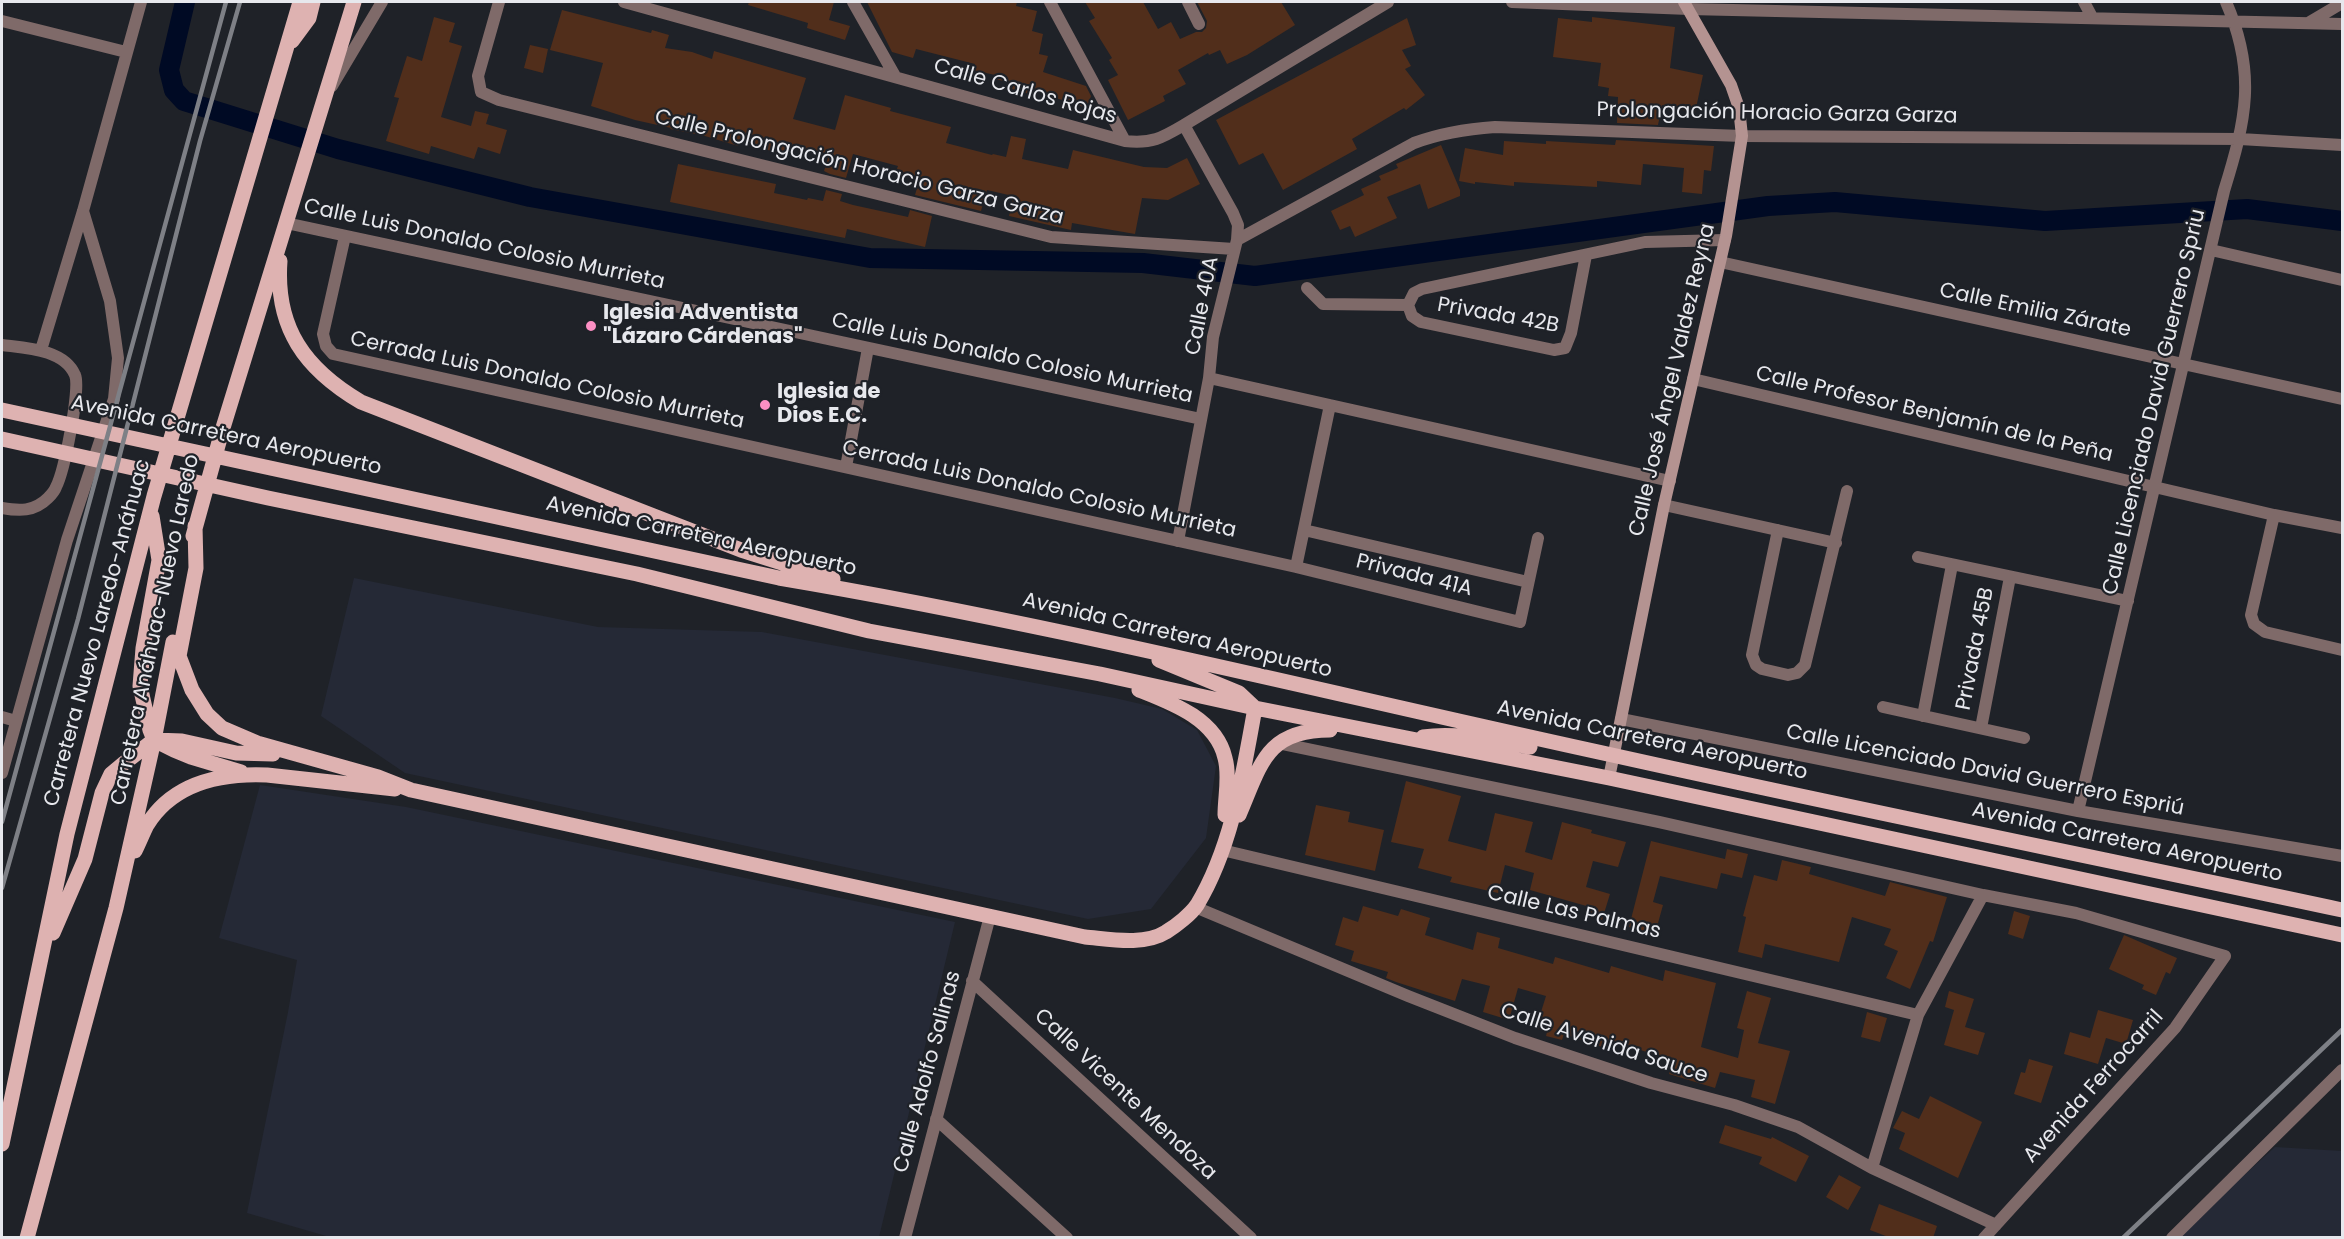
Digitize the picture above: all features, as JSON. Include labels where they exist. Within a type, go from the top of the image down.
[{"type":"main road","name":"Carretera Nuevo Laredo-Anáhuac","points":[[2,1144],[67,834],[151,510],[300,2]]},
{"type":"main road","points":[[286,49],[309,18],[313,2]]},
{"type":"main road","name":"Carretera Anáhuac-Nuevo Laredo","points":[[27,1238],[116,908],[154,740],[195,526],[354,2]]},
{"type":"main road","points":[[284,228],[279,279],[281,305],[295,340],[316,369],[336,387],[362,402],[423,427],[741,550],[884,595]]},
{"type":"main road","name":"Avenida Carretera Aeropuerto","points":[[2,410],[779,578],[884,595],[1132,647],[1613,756],[2343,910]]},
{"type":"main road","points":[[8,440],[268,498],[637,574],[869,631],[1100,674],[1255,708],[1609,778],[2342,935]]},
{"type":"main road","points":[[151,510],[159,560],[143,648],[140,686],[144,709],[154,740],[191,757],[247,774],[411,790],[1085,937],[1116,940],[1148,939],[1166,933],[1195,907],[1265,758],[1278,743],[1292,734],[1310,730],[1380,733]]},
{"type":"main road","points":[[195,526],[196,568],[179,656],[192,690],[207,714],[222,728],[257,743],[378,777],[411,790]]},
{"type":"main road","points":[[1132,647],[1162,662],[1239,693],[1255,708]]},
{"type":"main road","points":[[1100,674],[1188,712],[1211,731],[1225,756],[1227,773],[1224,844]]},
{"type":"main road","points":[[1224,844],[1244,769],[1255,708]]},
{"type":"main road","points":[[1408,739],[1439,735],[1489,740],[1572,754],[1613,756]]},
{"type":"main road","points":[[40,963],[85,859],[102,793],[111,774],[154,740],[182,741],[236,753],[294,754]]},
{"type":"main road","points":[[116,908],[133,857],[148,825],[159,811],[184,789],[195,783],[247,774]]},
{"type":"street","points":[[40,350],[83,211],[141,2]]},
{"type":"street","points":[[322,108],[382,2]]},
{"type":"street","name":"Calle Prolongación Horacio Garza Garza","points":[[499,2],[478,76],[481,92],[499,100],[1051,237],[1236,244]]},
{"type":"street","name":"Calle Carlos Rojas","points":[[624,2],[1125,141],[1144,143],[1158,140],[1184,125],[1388,2]]},
{"type":"street","points":[[853,2],[895,76]]},
{"type":"street","points":[[1050,2],[1125,141]]},
{"type":"street","points":[[1188,2],[1199,24]]},
{"type":"street","points":[[1512,2],[1825,7],[2343,24]]},
{"type":"street","points":[[2084,2],[2092,17]]},
{"type":"street","name":"Calle Licenciado David Guerrero Spriu","points":[[2078,811],[2224,191],[2240,139],[2245,105],[2245,72],[2242,48],[2226,2]]},
{"type":"street","points":[[2310,22],[2343,3]]},
{"type":"street","name":"Calle José Ángel Valdez Reyna","points":[[1609,778],[1664,505],[1725,238],[1742,136],[1739,108],[1731,85],[1687,5]]},
{"type":"street","points":[[2,21],[126,52]]},
{"type":"street","name":"Calle 40A","points":[[1178,541],[1209,378],[1213,337],[1236,244],[1238,225],[1184,125]]},
{"type":"street","name":"Prolongación Horacio Garza Garza","points":[[1236,244],[1414,143],[1464,129],[1495,127],[1742,136],[2240,139],[2343,145]]},
{"type":"street","points":[[2,773],[68,540],[114,399],[118,358],[110,301],[83,211]]},
{"type":"street","name":"Calle Luis Donaldo Colosio Murrieta","points":[[284,228],[345,236],[1201,419]]},
{"type":"street","name":"Cerrada Luis Donaldo Colosio Murrieta","points":[[345,236],[323,334],[326,346],[333,354],[1296,567]]},
{"type":"street","points":[[1408,305],[1414,293],[1422,289],[1645,242],[1725,238]]},
{"type":"street","points":[[2211,250],[2343,280]]},
{"type":"street","name":"Privada 42B","points":[[1307,288],[1323,304],[1408,305],[1412,316],[1421,322],[1554,350],[1565,348],[1572,333],[1586,255]]},
{"type":"street","name":"Calle Emilia Zárate","points":[[1720,262],[2343,399]]},
{"type":"street","points":[[2,345],[40,350],[66,364],[75,374],[77,386],[76,404],[57,487],[48,498],[27,510],[2,508]]},
{"type":"street","points":[[846,468],[868,348]]},
{"type":"street","name":"Calle Luis Donaldo Colosio Murrieta","points":[[1209,378],[1670,481]]},
{"type":"street","name":"Calle Profesor Benjamín de la Peña","points":[[1693,379],[2274,515],[2343,528]]},
{"type":"street","points":[[1296,567],[1330,405]]},
{"type":"street","points":[[1778,530],[1752,655],[1756,665],[1762,669],[1788,675],[1797,673],[1805,665],[1847,491]]},
{"type":"street","points":[[1664,505],[1836,543]]},
{"type":"street","points":[[2274,515],[2251,615],[2254,624],[2265,632],[2343,650]]},
{"type":"street","name":"Privada 41A","points":[[1304,531],[1528,582]]},
{"type":"street","name":"Privada 41A","points":[[1296,567],[1520,622],[1538,538]]},
{"type":"street","name":"Privada 45B","points":[[1918,557],[2128,602]]},
{"type":"street","name":"Privada 45B","points":[[1923,716],[1952,565]]},
{"type":"street","name":"Privada 45B","points":[[1981,728],[2010,577]]},
{"type":"street","name":"Privada 45B","points":[[1883,707],[2024,738]]},
{"type":"street","points":[[2,717],[16,721]]},
{"type":"street","name":"Calle Licenciado David Guerrero Espriú","points":[[1621,719],[2078,811],[2343,856]]},
{"type":"street","points":[[1278,743],[1659,822],[1983,895],[1918,1015],[1872,1168]]},
{"type":"street","name":"Calle Las Palmas","points":[[1224,844],[1918,1015]]},
{"type":"street","name":"Avenida Ferrocarril","points":[[1983,895],[2076,913],[2225,956],[2175,1028],[1984,1238]]},
{"type":"street","name":"Calle Avenida Sauce","points":[[1195,907],[1515,1038],[1651,1083],[1734,1105],[1798,1127],[1872,1168],[1996,1225]]},
{"type":"street","name":"Calle Adolfo Salinas","points":[[905,1238],[990,916]]},
{"type":"street","name":"Calle Vicente Mendoza","points":[[972,981],[1251,1238]]},
{"type":"street","points":[[2172,1238],[2343,1070]]},
{"type":"street","points":[[936,1119],[1067,1238]]},
{"type":"shaded area","points":[[354,578],[598,627],[762,632],[1115,698],[1162,709],[1197,730],[1216,766],[1206,838],[1151,909],[1088,919],[405,773],[321,716]]},
{"type":"shaded area","points":[[260,785],[406,807],[955,922],[879,1237],[333,1238],[247,1213],[297,960],[219,938]]},
{"type":"shaded area","points":[[2275,1147],[2342,1151],[2342,1237],[2175,1238]]},
{"type":"building","points":[[749,2],[834,2],[829,20],[850,26],[845,40],[807,28],[808,23],[748,5]]},
{"type":"building","points":[[867,2],[1017,2],[1016,6],[1037,11],[1032,31],[1043,34],[1039,54],[1048,56],[1043,72],[1086,86],[1091,96],[1087,108],[1037,92],[1036,96],[1012,89],[1014,83],[994,79],[995,75],[973,70],[975,64],[916,49],[913,58],[892,52]]},
{"type":"building","points":[[1085,2],[1143,2],[1158,29],[1171,22],[1180,39],[1196,32],[1202,32],[1206,28],[1207,21],[1197,2],[1281,2],[1295,25],[1247,55],[1227,64],[1220,50],[1209,55],[1208,53],[1178,70],[1186,84],[1163,96],[1165,101],[1128,120],[1108,80],[1118,75],[1109,60],[1112,58],[1089,21],[1095,18]]},
{"type":"building","points":[[562,10],[651,33],[652,30],[669,35],[665,48],[692,52],[712,59],[714,51],[806,78],[793,119],[835,130],[845,95],[891,108],[890,111],[951,127],[946,143],[992,155],[1006,157],[1011,136],[1026,139],[1022,159],[1068,169],[1073,150],[1144,167],[1167,168],[1187,158],[1200,184],[1168,200],[1142,198],[1135,234],[1072,223],[1071,230],[1009,216],[1013,196],[987,190],[981,211],[915,195],[920,178],[896,171],[898,166],[853,154],[846,178],[830,174],[824,171],[828,158],[788,146],[786,155],[739,142],[738,146],[635,120],[591,106],[603,63],[550,50]]},
{"type":"building","points":[[434,17],[455,23],[449,42],[462,46],[441,117],[471,126],[475,111],[489,114],[486,124],[507,130],[500,154],[478,147],[474,159],[431,146],[429,154],[386,141],[399,98],[394,97],[407,56],[422,61]]},
{"type":"building","points":[[1592,17],[1675,27],[1670,68],[1703,75],[1695,113],[1662,105],[1658,125],[1617,123],[1618,97],[1608,96],[1609,88],[1598,86],[1601,63],[1553,57],[1558,18],[1592,22]]},
{"type":"building","points":[[1407,18],[1416,45],[1402,50],[1411,66],[1405,69],[1425,95],[1406,110],[1404,108],[1352,139],[1357,149],[1283,190],[1263,153],[1239,165],[1216,120]]},
{"type":"building","points":[[530,45],[548,49],[543,73],[524,68]]},
{"type":"building","points":[[1616,140],[1714,146],[1711,171],[1704,170],[1702,194],[1682,192],[1684,168],[1643,164],[1641,185],[1597,181],[1597,187],[1514,182],[1514,186],[1459,181],[1465,148],[1503,155],[1504,141],[1615,145]]},
{"type":"building","points":[[1441,145],[1460,190],[1460,196],[1428,209],[1420,184],[1387,197],[1397,218],[1355,237],[1350,226],[1340,230],[1331,211],[1364,195],[1361,189],[1381,180],[1379,176],[1398,168],[1396,164]]},
{"type":"building","points":[[678,164],[776,184],[774,193],[807,200],[808,198],[823,201],[826,190],[842,194],[840,201],[853,205],[908,217],[910,210],[932,216],[925,247],[847,229],[845,238],[670,202]]},
{"type":"building","points":[[1406,781],[1461,796],[1448,841],[1486,851],[1495,813],[1533,822],[1525,852],[1552,860],[1562,822],[1592,830],[1591,833],[1626,842],[1618,867],[1593,861],[1586,887],[1610,894],[1602,920],[1587,915],[1590,907],[1530,890],[1534,873],[1505,865],[1498,893],[1450,882],[1452,877],[1418,868],[1424,849],[1391,842]]},
{"type":"building","points":[[1316,805],[1350,812],[1348,822],[1384,830],[1375,871],[1305,855]]},
{"type":"building","points":[[1651,841],[1725,859],[1727,849],[1748,854],[1742,878],[1721,873],[1717,889],[1660,876],[1653,902],[1663,905],[1655,934],[1629,927]]},
{"type":"building","points":[[1782,860],[1811,867],[1809,874],[1885,896],[1890,882],[1947,897],[1933,942],[1930,941],[1910,989],[1886,978],[1898,951],[1884,945],[1891,929],[1852,917],[1839,962],[1765,944],[1762,958],[1738,952],[1746,917],[1743,916],[1754,875],[1777,881]]},
{"type":"building","points":[[1363,906],[1398,916],[1401,909],[1430,918],[1425,935],[1473,950],[1477,932],[1500,938],[1498,948],[1553,964],[1555,957],[1609,973],[1611,966],[1663,981],[1665,970],[1716,983],[1701,1047],[1738,1058],[1744,1030],[1737,1028],[1747,991],[1771,998],[1758,1043],[1790,1051],[1775,1104],[1751,1097],[1755,1080],[1720,1072],[1715,1088],[1669,1074],[1673,1061],[1617,1042],[1614,1051],[1564,1034],[1562,1040],[1546,1036],[1547,1032],[1536,1028],[1546,996],[1518,988],[1509,1020],[1483,1012],[1490,986],[1462,979],[1455,1001],[1386,978],[1388,972],[1351,961],[1354,951],[1335,945],[1343,917],[1358,922]]},
{"type":"building","points":[[2014,911],[2030,916],[2023,939],[2008,934]]},
{"type":"building","points":[[2124,935],[2177,958],[2170,974],[2166,972],[2156,995],[2142,989],[2144,985],[2109,969]]},
{"type":"building","points":[[1949,991],[1974,999],[1965,1027],[1985,1033],[1978,1055],[1944,1045],[1954,1010],[1945,1007]]},
{"type":"building","points":[[2098,1010],[2133,1020],[2126,1044],[2106,1038],[2098,1064],[2064,1054],[2070,1032],[2090,1038]]},
{"type":"building","points":[[1867,1012],[1887,1018],[1880,1042],[1861,1037]]},
{"type":"building","points":[[2029,1059],[2053,1066],[2041,1103],[2014,1094],[2021,1072],[2025,1073]]},
{"type":"building","points":[[1930,1096],[1982,1122],[1958,1178],[1899,1149],[1905,1133],[1893,1128],[1902,1111],[1919,1119]]},
{"type":"building","points":[[1725,1125],[1771,1139],[1772,1137],[1809,1156],[1796,1182],[1759,1164],[1762,1157],[1719,1143]]},
{"type":"building","points":[[1839,1175],[1861,1187],[1848,1210],[1826,1197]]},
{"type":"building","points":[[1879,1204],[1937,1226],[1933,1238],[1891,1238],[1870,1230]]},
{"type":"waterway","points":[[185,2],[169,70],[174,90],[184,101],[338,149],[530,197],[870,258],[1143,263],[1255,276],[1768,206],[1835,202],[2045,221],[2247,209],[2342,221]]},
{"type":"railway","points":[[2,822],[226,2]]},
{"type":"railway","points":[[2,888],[78,619],[200,141],[240,2]]},
{"type":"railway","points":[[2123,1238],[2342,1030]]},
{"type":"place","name":"Iglesia Adventista \"Lázaro Cárdenas\"","points":[[591,326]]},
{"type":"place","name":"Iglesia de Dios E.C.","points":[[765,405]]}]
